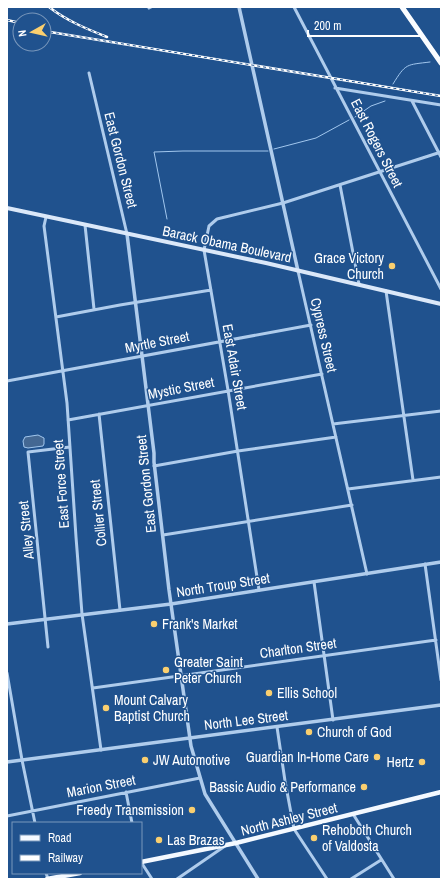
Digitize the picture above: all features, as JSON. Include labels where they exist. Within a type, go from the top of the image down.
[{"type":"highway","points":[[402,7],[441,63]]},
{"type":"main road","name":"Barack Obama Boulevard","points":[[7,208],[359,284],[441,304]]},
{"type":"main road","name":"North Ashley Street","points":[[142,861],[236,843],[441,792]]},
{"type":"main road","points":[[48,879],[75,874]]},
{"type":"street","name":"Cypress Street","points":[[239,7],[367,574]]},
{"type":"street","name":"East Rogers Street","points":[[294,7],[441,289]]},
{"type":"street","name":"East Gordon Street","points":[[89,73],[127,234],[154,453],[154,466],[189,739],[205,794],[258,879]]},
{"type":"street","points":[[335,88],[441,105]]},
{"type":"street","points":[[412,101],[440,152],[441,157]]},
{"type":"street","name":"East Adair Street","points":[[259,590],[238,451],[204,250],[209,226],[217,219],[283,204],[440,152]]},
{"type":"street","points":[[340,185],[359,284]]},
{"type":"street","name":"East Force Street","points":[[46,216],[44,226],[68,420],[82,614],[101,750]]},
{"type":"street","points":[[85,225],[94,310]]},
{"type":"street","points":[[56,317],[135,302],[211,290]]},
{"type":"street","points":[[386,291],[413,480]]},
{"type":"street","name":"Myrtle Street","points":[[7,381],[311,325]]},
{"type":"street","name":"Mystic Street","points":[[68,420],[322,374]]},
{"type":"street","points":[[333,424],[441,411]]},
{"type":"street","name":"Collier Street","points":[[99,414],[120,610]]},
{"type":"street","points":[[154,466],[238,451],[336,437]]},
{"type":"street","name":"Alley Street","points":[[48,646],[28,452],[70,447]]},
{"type":"street","points":[[348,488],[441,477]]},
{"type":"street","points":[[163,535],[352,505]]},
{"type":"street","name":"North Troup Street","points":[[7,624],[171,604],[441,562]]},
{"type":"street","points":[[425,564],[441,680]]},
{"type":"street","points":[[314,582],[333,720]]},
{"type":"street","name":"Charlton Street","points":[[93,688],[436,640]]},
{"type":"street","points":[[7,674],[34,822]]},
{"type":"street","name":"North Lee Street","points":[[7,762],[441,705]]},
{"type":"street","points":[[277,727],[294,828],[327,879]]},
{"type":"street","name":"Marion Street","points":[[7,816],[200,778]]},
{"type":"street","points":[[126,792],[132,822]]},
{"type":"street","points":[[353,814],[394,879]]},
{"type":"street","points":[[177,879],[227,845]]},
{"type":"street","points":[[351,879],[381,860]]},
{"type":"street","points":[[142,863],[152,879]]},
{"type":"water","points":[[38,435],[44,438],[43,446],[28,448],[24,447],[23,441],[25,437]]},
{"type":"waterway","points":[[393,84],[407,66],[430,62]]},
{"type":"waterway","points":[[355,117],[371,106],[385,101]]},
{"type":"waterway","points":[[274,149],[316,138],[349,120]]},
{"type":"waterway","points":[[167,219],[154,152],[268,151]]},
{"type":"railway","points":[[49,7],[70,21],[107,37]]},
{"type":"railway","points":[[7,20],[12,21]]},
{"type":"railway","points":[[52,32],[441,96]]},
{"type":"place","name":"Grace Victory Church","points":[[392,266]]},
{"type":"place","name":"Frank's Market","points":[[154,624]]},
{"type":"place","name":"Greater Saint Peter Church","points":[[166,670]]},
{"type":"place","name":"Ellis School","points":[[269,693]]},
{"type":"place","name":"Mount Calvary Baptist Church","points":[[106,708]]},
{"type":"place","name":"Church of God","points":[[309,732]]},
{"type":"place","name":"Guardian In-Home Care","points":[[377,757]]},
{"type":"place","name":"JW Automotive","points":[[145,760]]},
{"type":"place","name":"Hertz","points":[[422,762]]},
{"type":"place","name":"Bassic Audio & Performance","points":[[364,787]]},
{"type":"place","name":"Freedy Transmission","points":[[192,810]]},
{"type":"place","name":"Rehoboth Church of Valdosta","points":[[314,838]]},
{"type":"place","name":"Las Brazas","points":[[159,840]]}]
